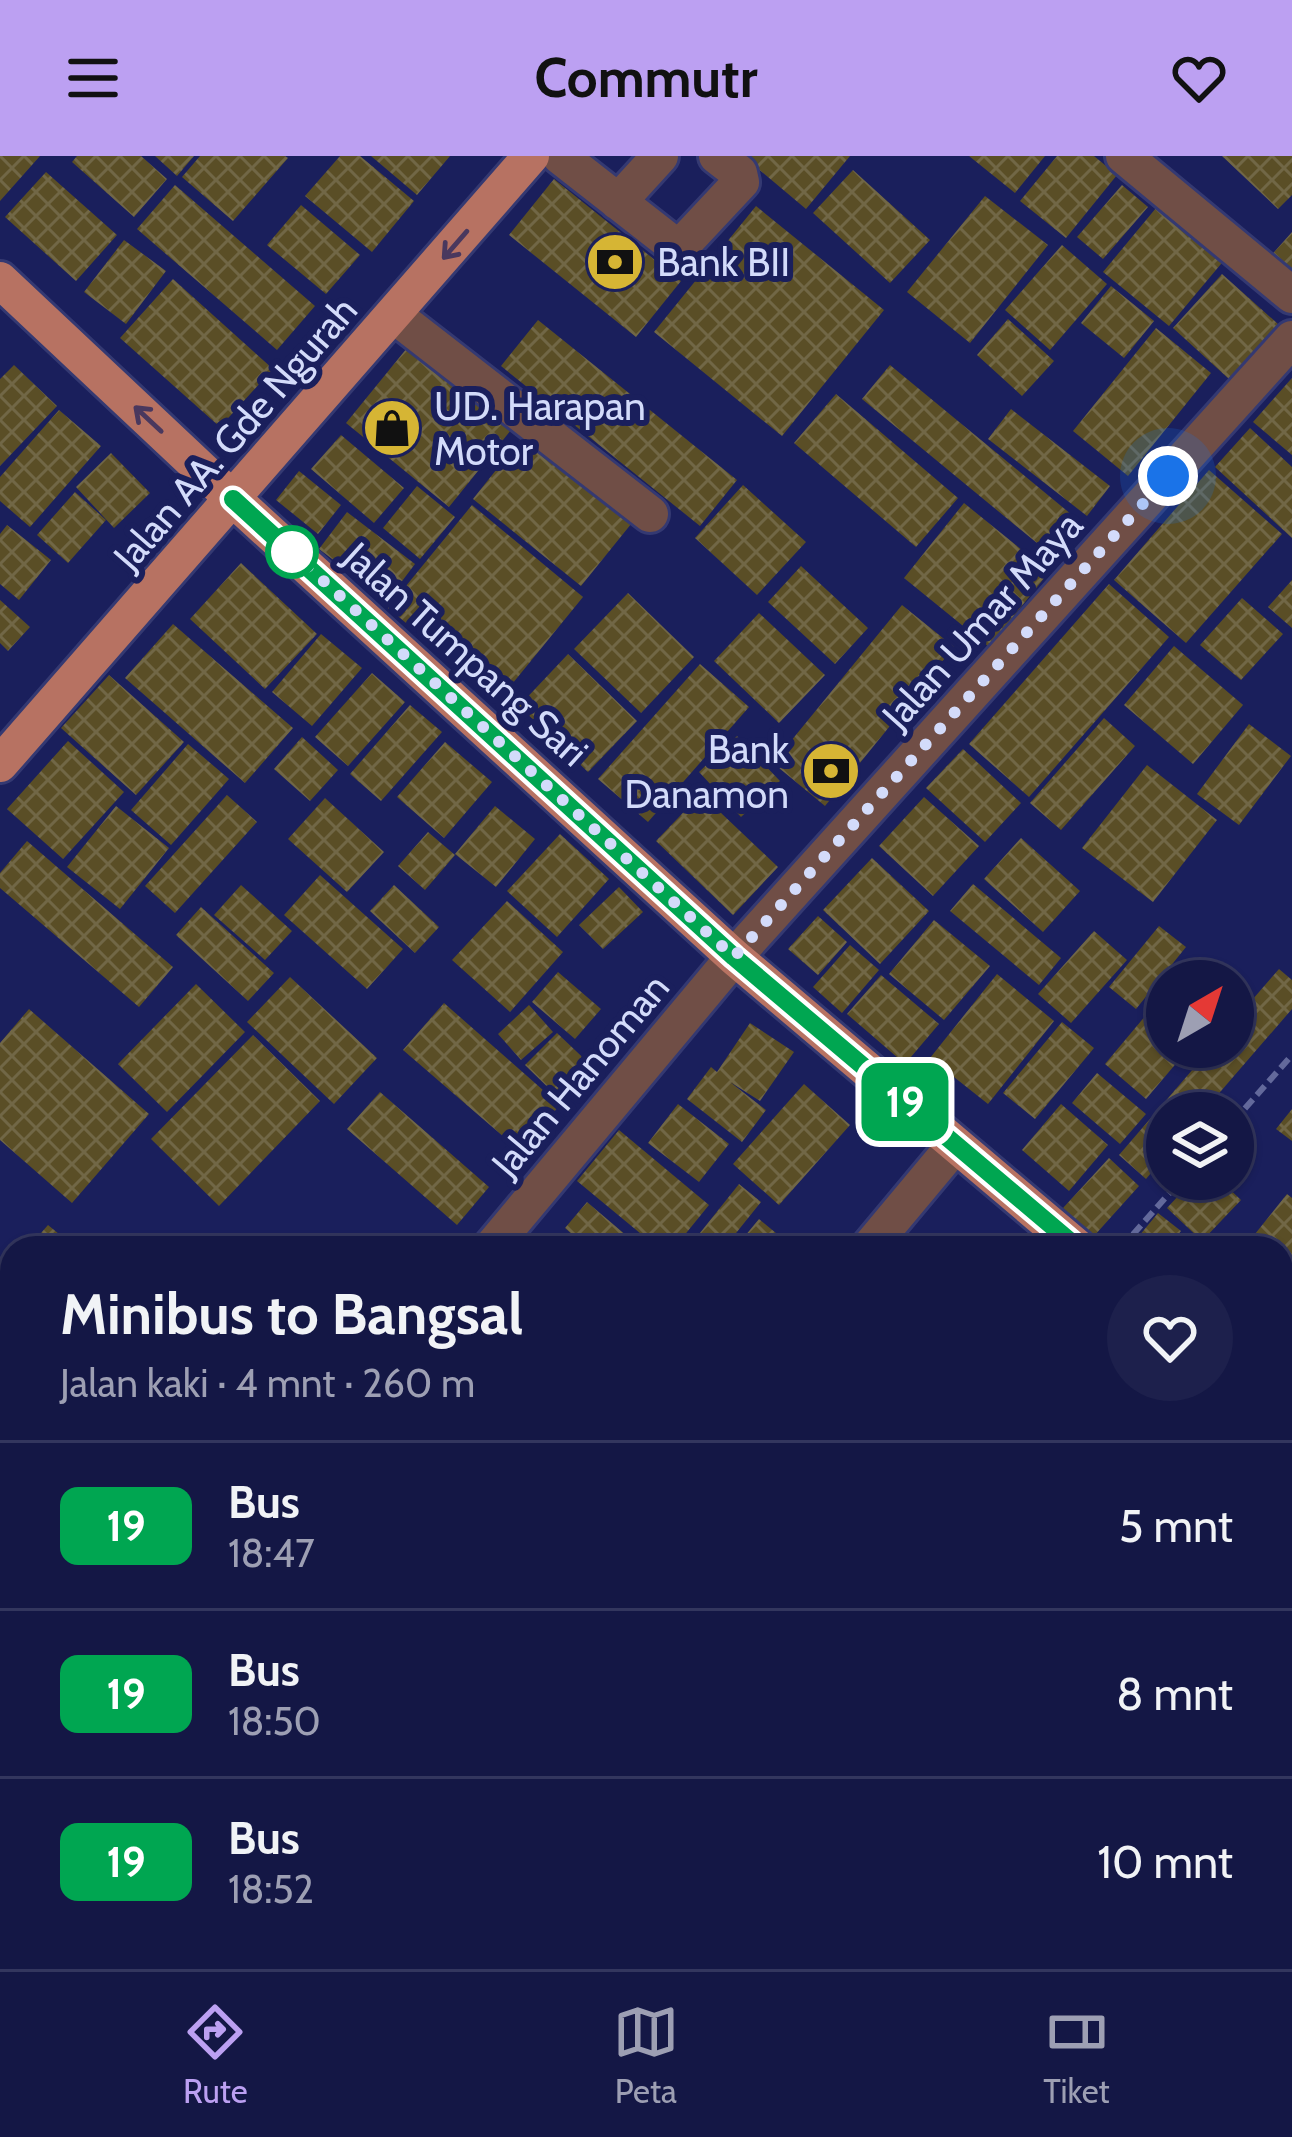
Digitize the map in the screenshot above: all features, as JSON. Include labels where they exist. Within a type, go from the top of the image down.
[{"type":"main road","name":"Jalan AA. Gde Ngurah","points":[[0,764],[531,156]]},
{"type":"main road","name":"Jalan Tumpang Sari","points":[[0,280],[734,957],[1064,1236]]},
{"type":"street","points":[[560,156],[676,246],[740,182],[739,173],[717,156]]},
{"type":"street","points":[[618,202],[660,156]]},
{"type":"street","points":[[1124,156],[1292,295]]},
{"type":"street","points":[[394,315],[650,514]]},
{"type":"street","name":"Jalan Umar Maya","points":[[734,957],[1292,339]]},
{"type":"street","name":"Jalan Hanoman","points":[[501,1236],[734,957]]},
{"type":"street","points":[[879,1236],[955,1145]]},
{"type":"path","points":[[1254,1098],[1292,1055]]},
{"type":"path","points":[[1131,1236],[1163,1200]]},
{"type":"building","points":[[0,156],[40,156],[0,201]]},
{"type":"building","points":[[77,156],[141,156],[167,179],[134,217],[72,162]]},
{"type":"building","points":[[155,156],[194,156],[177,176]]},
{"type":"building","points":[[200,156],[288,158],[233,221],[182,177]]},
{"type":"building","points":[[340,156],[360,156],[414,201],[372,252],[305,196]]},
{"type":"building","points":[[371,156],[450,156],[417,195]]},
{"type":"building","points":[[743,156],[850,156],[806,209]]},
{"type":"building","points":[[969,156],[1045,156],[1015,193]]},
{"type":"building","points":[[1057,156],[1094,156],[1117,175],[1066,238],[1020,201]]},
{"type":"building","points":[[1222,156],[1292,156],[1292,195],[1278,209]]},
{"type":"building","points":[[853,170],[930,240],[890,283],[813,213]]},
{"type":"building","points":[[46,172],[117,235],[76,281],[5,217]]},
{"type":"building","points":[[554,179],[681,281],[636,337],[509,235]]},
{"type":"building","points":[[175,185],[315,306],[277,350],[137,229]]},
{"type":"building","points":[[1122,185],[1148,207],[1103,259],[1077,237]]},
{"type":"building","points":[[985,196],[1048,245],[970,343],[907,292]]},
{"type":"building","points":[[1161,202],[1226,258],[1169,326],[1103,272]]},
{"type":"building","points":[[301,205],[360,255],[326,294],[267,245]]},
{"type":"building","points":[[756,206],[884,310],[782,436],[654,332]]},
{"type":"building","points":[[1292,232],[1292,282],[1267,260]]},
{"type":"building","points":[[124,240],[166,271],[126,324],[84,292]]},
{"type":"building","points":[[1062,245],[1107,284],[1050,350],[1005,310]]},
{"type":"building","points":[[1222,274],[1278,324],[1229,379],[1173,328]]},
{"type":"building","points":[[173,279],[273,369],[220,427],[120,338]]},
{"type":"building","points":[[1111,286],[1154,321],[1124,358],[1081,323]]},
{"type":"building","points":[[1008,319],[1054,361],[1022,396],[977,355]]},
{"type":"building","points":[[538,320],[737,480],[700,526],[501,366]]},
{"type":"building","points":[[1156,328],[1211,373],[1128,476],[1073,431]]},
{"type":"building","points":[[416,337],[519,420],[449,507],[346,423]]},
{"type":"building","points":[[14,365],[57,406],[0,466],[0,379]]},
{"type":"building","points":[[890,365],[1083,524],[1055,558],[862,399]]},
{"type":"building","points":[[1292,378],[1292,455],[1253,422]]},
{"type":"building","points":[[836,394],[958,498],[916,547],[794,443]]},
{"type":"building","points":[[1011,409],[1110,486],[1087,516],[988,439]]},
{"type":"building","points":[[59,410],[101,446],[30,527],[0,501],[0,477]]},
{"type":"building","points":[[531,426],[640,513],[581,586],[473,499]]},
{"type":"building","points":[[1250,428],[1292,467],[1292,538],[1215,467]]},
{"type":"building","points":[[341,435],[404,488],[374,523],[311,469]]},
{"type":"building","points":[[111,453],[150,493],[114,528],[76,487]]},
{"type":"building","points":[[1209,470],[1282,534],[1186,643],[1114,580]]},
{"type":"building","points":[[299,471],[341,505],[318,534],[276,500]]},
{"type":"building","points":[[743,485],[806,542],[757,595],[695,538]]},
{"type":"building","points":[[417,486],[455,517],[420,559],[383,528]]},
{"type":"building","points":[[75,492],[106,520],[68,563],[37,535]]},
{"type":"building","points":[[964,503],[1049,572],[989,647],[904,578]]},
{"type":"building","points":[[472,505],[583,597],[499,700],[388,608]]},
{"type":"building","points":[[347,512],[415,564],[387,601],[319,549]]},
{"type":"building","points":[[7,525],[51,560],[19,600],[0,584],[0,534]]},
{"type":"building","points":[[241,563],[317,634],[265,689],[190,619]]},
{"type":"building","points":[[801,566],[868,628],[835,664],[768,602]]},
{"type":"building","points":[[1292,580],[1292,628],[1268,607]]},
{"type":"building","points":[[1109,584],[1169,637],[1029,797],[969,744]]},
{"type":"building","points":[[628,593],[694,657],[641,713],[574,649]]},
{"type":"building","points":[[1242,598],[1283,634],[1241,680],[1200,645]]},
{"type":"building","points":[[0,600],[30,627],[8,651],[0,643]]},
{"type":"building","points":[[902,605],[954,647],[825,806],[773,763]]},
{"type":"building","points":[[759,613],[825,675],[779,723],[714,661]]},
{"type":"building","points":[[173,624],[293,728],[245,783],[125,678]]},
{"type":"building","points":[[321,634],[362,668],[312,726],[272,692]]},
{"type":"building","points":[[1174,646],[1243,705],[1193,764],[1124,705]]},
{"type":"building","points":[[568,654],[637,721],[588,772],[519,706]]},
{"type":"building","points":[[700,664],[749,707],[648,822],[598,779]]},
{"type":"building","points":[[372,673],[405,702],[348,766],[315,737]]},
{"type":"building","points":[[109,675],[184,742],[136,795],[61,728]]},
{"type":"building","points":[[410,705],[442,732],[381,801],[350,774]]},
{"type":"building","points":[[1104,718],[1135,746],[1061,830],[1030,803]]},
{"type":"building","points":[[1249,724],[1291,756],[1239,825],[1197,794]]},
{"type":"building","points":[[737,736],[780,781],[741,817],[699,772]]},
{"type":"building","points":[[302,737],[338,770],[310,801],[274,769]]},
{"type":"building","points":[[68,741],[124,792],[63,859],[7,809]]},
{"type":"building","points":[[445,742],[492,782],[444,838],[397,797]]},
{"type":"building","points":[[188,744],[229,779],[171,845],[131,810]]},
{"type":"building","points":[[963,749],[1021,803],[985,842],[926,788]]},
{"type":"building","points":[[1147,765],[1217,820],[1153,902],[1082,848]]},
{"type":"building","points":[[701,794],[778,867],[733,915],[656,841]]},
{"type":"building","points":[[227,795],[257,822],[175,913],[145,886]]},
{"type":"building","points":[[924,797],[979,846],[933,896],[879,846]]},
{"type":"building","points":[[325,798],[384,852],[347,892],[288,839]]},
{"type":"building","points":[[116,806],[169,848],[120,909],[67,867]]},
{"type":"building","points":[[495,806],[535,839],[496,887],[455,854]]},
{"type":"building","points":[[428,832],[455,855],[425,890],[398,866]]},
{"type":"building","points":[[560,834],[609,879],[557,937],[507,891]]},
{"type":"building","points":[[1021,838],[1080,891],[1043,932],[984,879]]},
{"type":"building","points":[[27,841],[173,967],[139,1007],[0,888],[0,873]]},
{"type":"building","points":[[872,858],[929,911],[880,964],[823,910]]},
{"type":"building","points":[[320,875],[403,949],[367,989],[284,915]]},
{"type":"building","points":[[973,884],[1061,958],[1039,985],[950,911]]},
{"type":"building","points":[[241,885],[292,931],[265,960],[214,915]]},
{"type":"building","points":[[394,885],[439,927],[415,953],[370,911]]},
{"type":"building","points":[[619,887],[643,912],[603,949],[579,925]]},
{"type":"building","points":[[507,901],[563,952],[510,1012],[452,960]]},
{"type":"building","points":[[201,907],[274,973],[248,1001],[176,935]]},
{"type":"building","points":[[818,916],[847,942],[818,975],[788,949]]},
{"type":"building","points":[[934,920],[990,966],[944,1020],[889,974]]},
{"type":"building","points":[[1159,926],[1186,947],[1176,960],[1146,960],[1146,997],[1136,1009],[1109,987]]},
{"type":"building","points":[[1094,931],[1127,960],[1071,1023],[1038,994]]},
{"type":"building","points":[[850,945],[879,970],[842,1013],[813,987]]},
{"type":"building","points":[[1279,969],[1292,980],[1292,1009],[1254,1053],[1254,998]]},
{"type":"building","points":[[558,972],[601,1009],[575,1039],[532,1002]]},
{"type":"building","points":[[997,974],[1054,1021],[988,1104],[930,1058]]},
{"type":"building","points":[[881,975],[939,1024],[905,1064],[847,1014]]},
{"type":"building","points":[[290,977],[377,1058],[334,1104],[247,1022]]},
{"type":"building","points":[[196,984],[245,1032],[167,1112],[118,1064]]},
{"type":"building","points":[[444,1003],[560,1105],[520,1151],[403,1050]]},
{"type":"building","points":[[529,1005],[553,1032],[521,1060],[498,1034]]},
{"type":"building","points":[[29,1009],[149,1114],[72,1203],[0,1140],[0,1043]]},
{"type":"building","points":[[1146,1015],[1146,1068],[1172,1068],[1152,1092],[1146,1092],[1146,1099],[1105,1064]]},
{"type":"building","points":[[1062,1022],[1094,1048],[1035,1119],[1003,1093]]},
{"type":"building","points":[[750,1023],[794,1052],[760,1101],[730,1082],[766,1110],[742,1142],[687,1099],[711,1067],[717,1072]]},
{"type":"building","points":[[557,1033],[596,1070],[564,1103],[525,1065]]},
{"type":"building","points":[[253,1035],[320,1101],[219,1206],[151,1139]]},
{"type":"building","points":[[1194,1068],[1241,1068],[1220,1092],[1173,1092]]},
{"type":"building","points":[[1097,1073],[1146,1114],[1120,1144],[1072,1103]]},
{"type":"building","points":[[804,1084],[850,1125],[779,1205],[733,1164]]},
{"type":"building","points":[[380,1092],[489,1187],[457,1225],[347,1129]]},
{"type":"building","points":[[678,1104],[729,1144],[699,1182],[648,1143]]},
{"type":"building","points":[[1061,1104],[1108,1145],[1069,1191],[1022,1150]]},
{"type":"building","points":[[1292,1109],[1292,1141],[1276,1129]]},
{"type":"building","points":[[1146,1124],[1146,1179],[1119,1155]]},
{"type":"building","points":[[619,1130],[709,1205],[684,1236],[643,1236],[577,1181]]},
{"type":"building","points":[[1109,1158],[1139,1186],[1094,1236],[1063,1208]]},
{"type":"building","points":[[739,1184],[761,1202],[734,1236],[698,1236]]},
{"type":"building","points":[[1287,1194],[1292,1198],[1292,1236],[1253,1236]]},
{"type":"building","points":[[1174,1200],[1241,1200],[1207,1236],[1197,1236],[1167,1208]]},
{"type":"building","points":[[587,1202],[627,1236],[574,1236],[565,1228]]},
{"type":"building","points":[[1158,1213],[1181,1231],[1177,1236],[1139,1236]]},
{"type":"building","points":[[759,1219],[780,1236],[745,1236]]},
{"type":"building","points":[[48,1225],[61,1236],[38,1236]]},
{"type":"bus line","name":"19","points":[[233,499],[734,957],[1064,1236]]},
{"type":"place","name":"Bank BII","points":[[615,262]]},
{"type":"place","name":"UD. Harapan Motor","points":[[392,428]]},
{"type":"place","name":"Bank Danamon","points":[[831,771]]},
{"type":"route","points":[[292,552],[734,957],[1168,476]]}]
